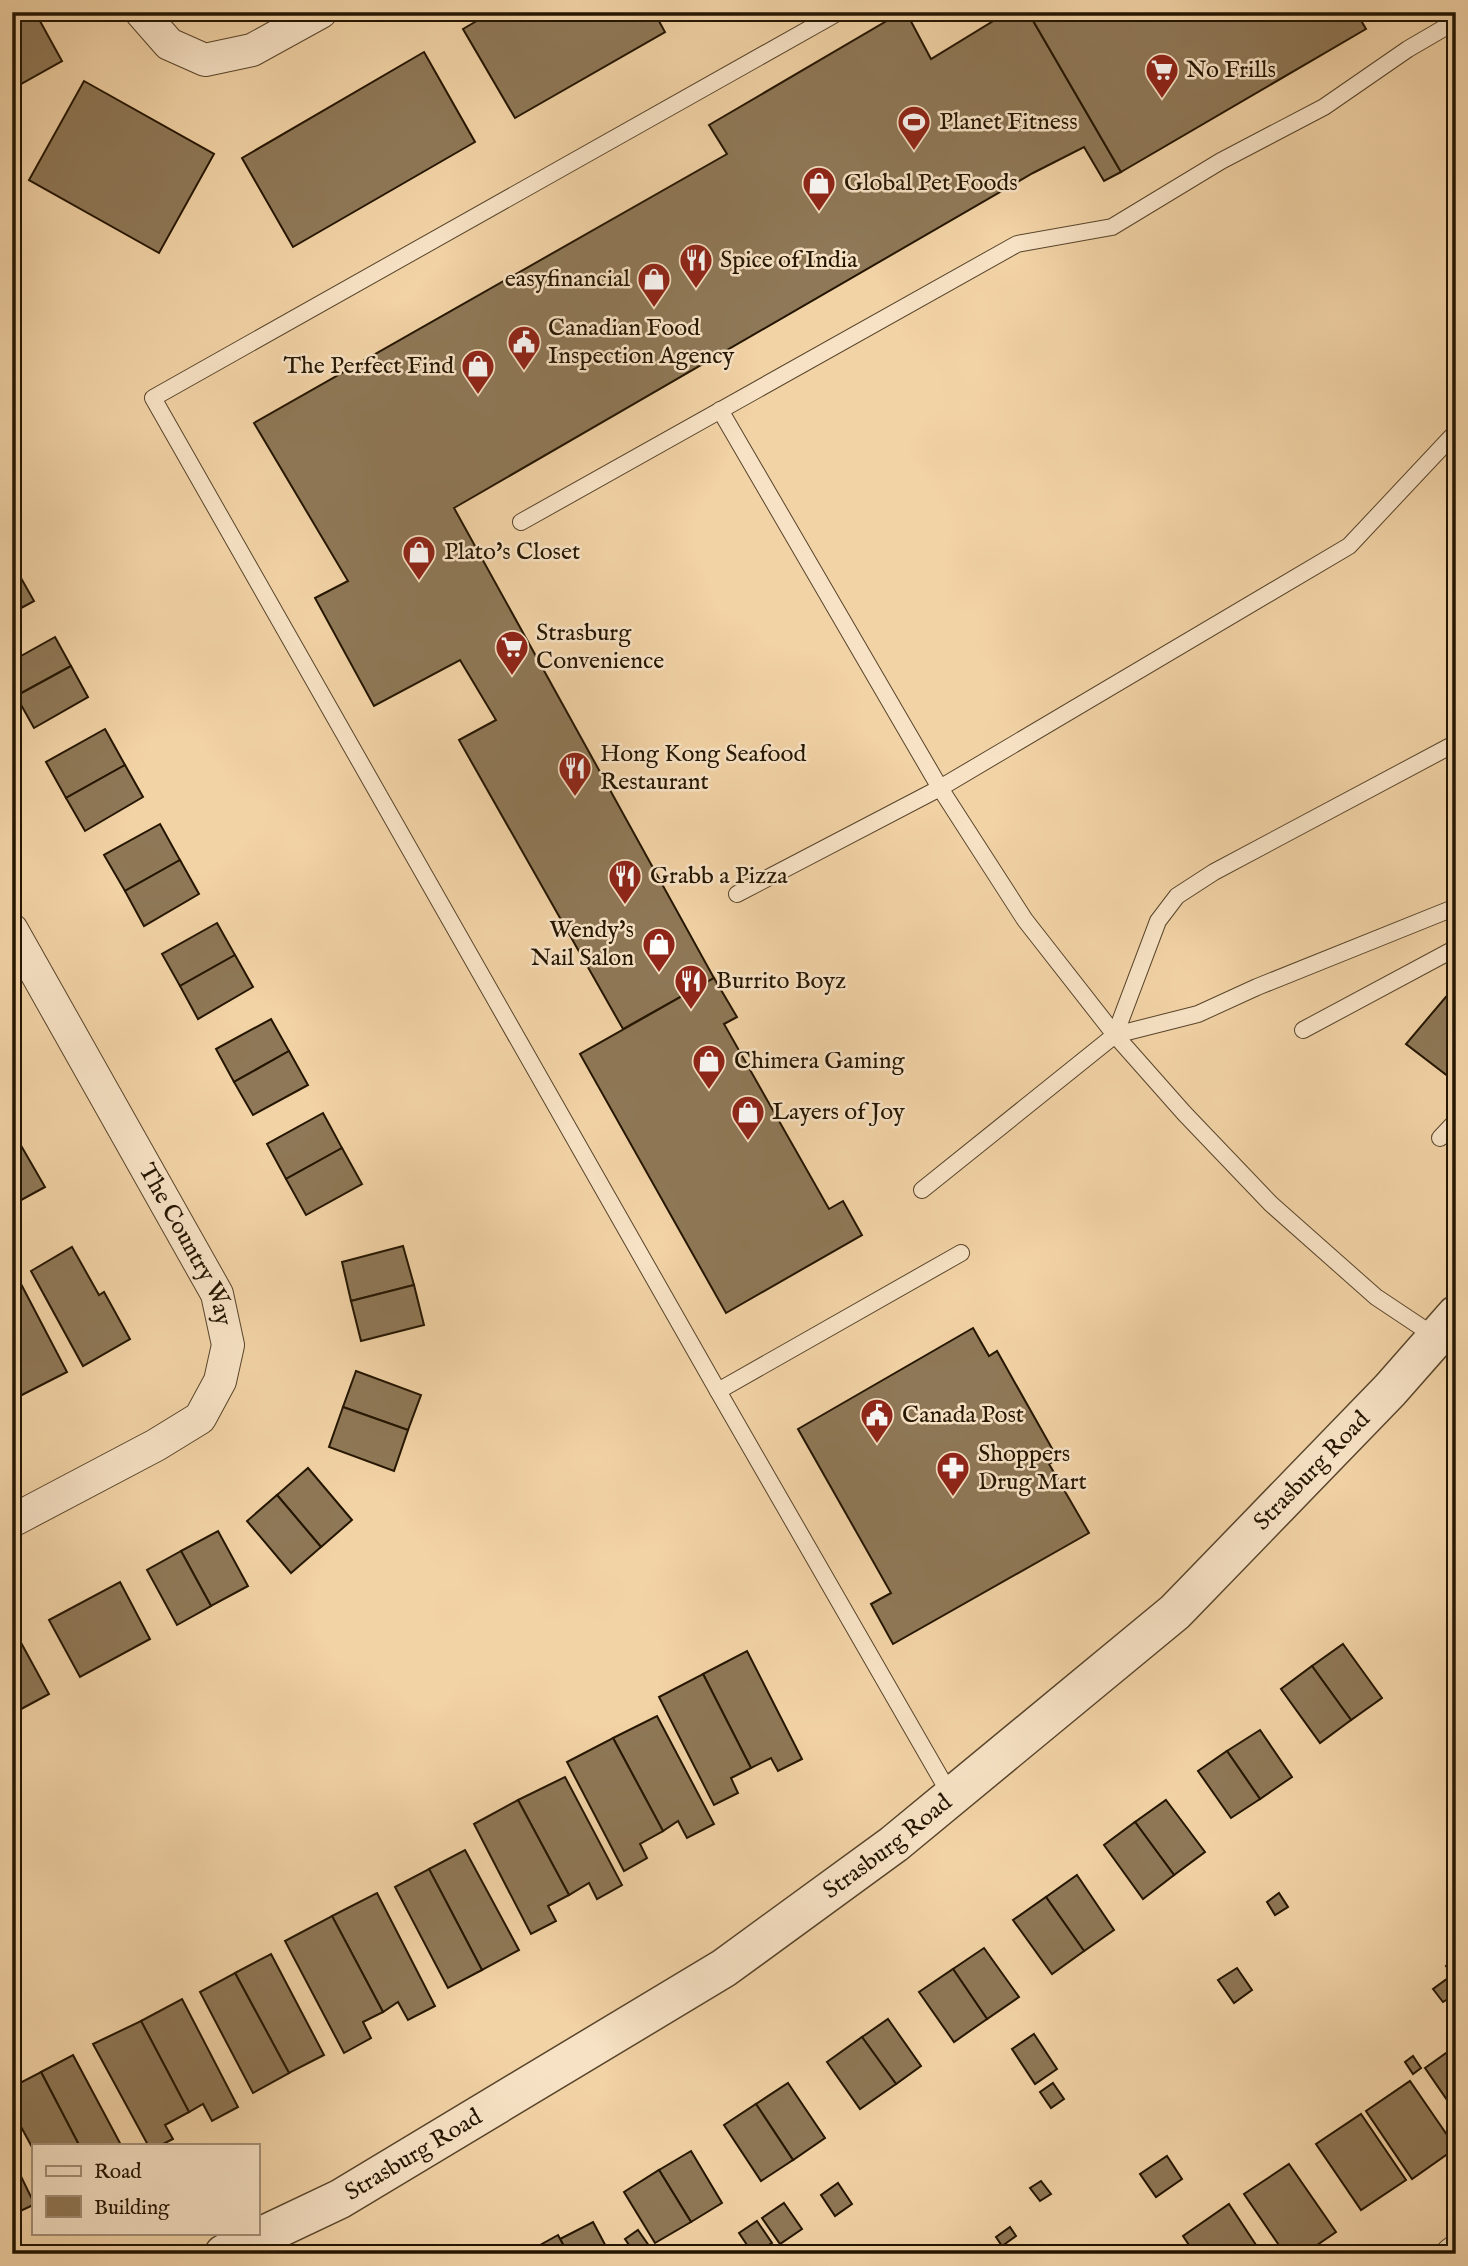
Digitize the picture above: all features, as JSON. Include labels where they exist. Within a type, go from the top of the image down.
[{"type":"street","points":[[141,12],[169,44],[205,60],[252,50],[321,12]]},
{"type":"street","name":"The Country Way","points":[[12,930],[217,1294],[228,1345],[220,1381],[200,1418],[156,1445],[12,1521]]},
{"type":"street","name":"Strasburg Road","points":[[224,2254],[340,2199],[724,1968],[894,1844],[1175,1612],[1371,1410],[1446,1326]]},
{"type":"lane","points":[[839,12],[153,398],[718,1391],[953,1798]]},
{"type":"lane","points":[[520,522],[1017,244],[1112,227],[1222,161],[1324,107],[1408,49],[1456,21]]},
{"type":"lane","points":[[720,410],[940,788],[1025,920],[1115,1035],[1184,1113],[1271,1204],[1376,1297],[1446,1326]]},
{"type":"lane","points":[[737,894],[940,788],[1349,546],[1455,435]]},
{"type":"lane","points":[[1115,1035],[1158,922],[1177,896],[1214,872],[1456,743]]},
{"type":"lane","points":[[922,1190],[1115,1035],[1198,1014],[1257,987],[1456,907]]},
{"type":"lane","points":[[1303,1030],[1456,948]]},
{"type":"lane","points":[[1440,1139],[1456,1121]]},
{"type":"lane","points":[[718,1391],[961,1253]]},
{"type":"building","points":[[12,12],[35,12],[62,61],[12,89]]},
{"type":"building","points":[[492,12],[654,12],[665,32],[515,118],[463,29]]},
{"type":"building","points":[[906,12],[931,59],[1008,12],[1028,12],[1121,172],[1104,181],[1084,147],[1033,173],[454,508],[714,978],[623,1029],[459,740],[496,720],[460,660],[374,706],[315,598],[348,581],[254,423],[727,154],[709,125]]},
{"type":"building","name":"No Frills","points":[[1028,12],[1356,12],[1366,29],[1121,172]]},
{"type":"building","points":[[424,52],[475,142],[293,247],[242,158]]},
{"type":"building","points":[[84,81],[214,154],[159,253],[29,180]]},
{"type":"building","points":[[17,571],[34,601],[12,613],[12,573]]},
{"type":"building","points":[[55,637],[71,666],[16,696],[12,690],[12,661]]},
{"type":"building","points":[[71,666],[88,697],[34,728],[16,696]]},
{"type":"building","points":[[105,729],[125,765],[66,798],[46,762]]},
{"type":"building","points":[[125,765],[143,797],[85,831],[66,798]]},
{"type":"building","points":[[160,824],[180,860],[125,891],[104,855]]},
{"type":"building","points":[[180,860],[199,894],[144,926],[125,891]]},
{"type":"building","points":[[217,923],[235,955],[180,986],[162,954]]},
{"type":"building","points":[[235,955],[253,987],[198,1019],[180,986]]},
{"type":"building","points":[[714,978],[737,1017],[724,1024],[829,1209],[843,1201],[862,1235],[726,1313],[580,1054]]},
{"type":"building","points":[[1456,985],[1456,1077],[1449,1077],[1406,1044]]},
{"type":"building","points":[[271,1019],[289,1051],[234,1082],[216,1049]]},
{"type":"building","points":[[289,1051],[308,1085],[253,1115],[234,1082]]},
{"type":"building","points":[[323,1113],[342,1148],[286,1179],[267,1144]]},
{"type":"building","points":[[12,1130],[45,1187],[12,1205]]},
{"type":"building","points":[[342,1148],[362,1184],[306,1215],[286,1179]]},
{"type":"building","points":[[403,1246],[414,1285],[351,1301],[342,1262]]},
{"type":"building","points":[[72,1247],[99,1295],[104,1292],[130,1339],[83,1366],[31,1271]]},
{"type":"building","points":[[21,1284],[67,1372],[12,1400],[12,1289]]},
{"type":"building","points":[[414,1285],[424,1325],[361,1341],[351,1301]]},
{"type":"building","name":"Shoppers Drug Mart","points":[[973,1328],[989,1356],[997,1351],[1058,1459],[1049,1464],[1089,1533],[893,1644],[871,1604],[891,1593],[798,1429]]},
{"type":"building","points":[[356,1371],[421,1395],[408,1430],[343,1407]]},
{"type":"building","points":[[343,1407],[408,1430],[394,1471],[329,1447]]},
{"type":"building","points":[[308,1468],[352,1520],[321,1547],[277,1495]]},
{"type":"building","points":[[277,1495],[321,1547],[291,1573],[247,1521]]},
{"type":"building","points":[[218,1531],[248,1586],[211,1606],[181,1551]]},
{"type":"building","points":[[181,1551],[211,1606],[177,1625],[147,1570]]},
{"type":"building","points":[[120,1582],[150,1639],[80,1677],[49,1620]]},
{"type":"building","points":[[19,1639],[49,1694],[12,1714],[12,1643]]},
{"type":"building","points":[[1343,1644],[1382,1698],[1351,1720],[1312,1666]]},
{"type":"building","points":[[747,1651],[802,1759],[778,1771],[771,1758],[751,1768],[703,1674]]},
{"type":"building","points":[[1312,1666],[1351,1720],[1320,1743],[1281,1689]]},
{"type":"building","points":[[703,1674],[751,1768],[731,1778],[738,1793],[714,1805],[659,1697]]},
{"type":"building","points":[[657,1716],[714,1824],[687,1838],[678,1821],[663,1831],[613,1738]]},
{"type":"building","points":[[1260,1730],[1292,1777],[1260,1799],[1227,1751]]},
{"type":"building","points":[[613,1738],[663,1831],[640,1844],[647,1858],[624,1871],[567,1762]]},
{"type":"building","points":[[1227,1751],[1260,1799],[1231,1818],[1198,1771]]},
{"type":"building","points":[[565,1777],[622,1885],[597,1899],[589,1883],[569,1895],[518,1800]]},
{"type":"building","points":[[518,1800],[569,1895],[548,1906],[556,1921],[531,1934],[474,1824]]},
{"type":"building","points":[[1166,1800],[1205,1852],[1174,1875],[1135,1822]]},
{"type":"building","points":[[1135,1822],[1174,1875],[1143,1899],[1104,1845]]},
{"type":"building","points":[[465,1850],[519,1950],[482,1970],[429,1869]]},
{"type":"building","points":[[429,1869],[482,1970],[448,1988],[395,1887]]},
{"type":"building","points":[[1077,1875],[1114,1930],[1084,1951],[1046,1897]]},
{"type":"building","points":[[377,1893],[435,2006],[408,2020],[398,2002],[383,2012],[332,1916]]},
{"type":"building","points":[[1279,1893],[1288,1907],[1275,1915],[1267,1902]]},
{"type":"building","points":[[1046,1897],[1084,1951],[1052,1974],[1013,1920]]},
{"type":"building","points":[[332,1916],[383,2012],[363,2022],[371,2038],[344,2053],[285,1941]]},
{"type":"building","points":[[984,1948],[1019,1997],[987,2019],[953,1969]]},
{"type":"building","points":[[271,1954],[324,2055],[289,2073],[235,1973]]},
{"type":"building","points":[[1456,1959],[1456,1979],[1455,1979],[1446,1966]]},
{"type":"building","points":[[1237,1968],[1252,1990],[1234,2003],[1218,1980]]},
{"type":"building","points":[[953,1969],[987,2019],[954,2042],[919,1992]]},
{"type":"building","points":[[235,1973],[289,2073],[253,2093],[200,1992]]},
{"type":"building","points":[[1448,1978],[1456,1994],[1443,2002],[1433,1989]]},
{"type":"building","points":[[182,1999],[238,2107],[212,2121],[203,2104],[189,2112],[141,2021]]},
{"type":"building","points":[[888,2019],[921,2066],[896,2084],[862,2037]]},
{"type":"building","points":[[141,2021],[189,2112],[165,2125],[173,2139],[163,2144],[147,2144],[93,2044]]},
{"type":"building","points":[[1034,2034],[1057,2069],[1035,2084],[1012,2049]]},
{"type":"building","points":[[862,2037],[896,2084],[860,2109],[827,2062]]},
{"type":"building","points":[[1456,2046],[1456,2113],[1425,2068]]},
{"type":"building","points":[[73,2055],[120,2144],[78,2144],[41,2072]]},
{"type":"building","points":[[1413,2056],[1421,2068],[1413,2074],[1405,2062]]},
{"type":"building","points":[[41,2072],[78,2144],[32,2144],[32,2147],[12,2110],[12,2087]]},
{"type":"building","points":[[1410,2081],[1456,2148],[1412,2179],[1366,2111]]},
{"type":"building","points":[[788,2083],[825,2138],[793,2160],[756,2104]]},
{"type":"building","points":[[1053,2083],[1064,2099],[1051,2108],[1040,2092]]},
{"type":"building","points":[[756,2104],[793,2160],[761,2181],[724,2125]]},
{"type":"building","points":[[1361,2114],[1406,2180],[1361,2210],[1316,2144]]},
{"type":"building","points":[[691,2151],[722,2203],[691,2222],[659,2170]]},
{"type":"building","points":[[1167,2156],[1182,2179],[1156,2197],[1140,2174]]},
{"type":"building","points":[[12,2158],[32,2199],[32,2205],[12,2215]]},
{"type":"building","points":[[1289,2164],[1336,2232],[1304,2254],[1285,2254],[1244,2194]]},
{"type":"building","points":[[659,2170],[691,2222],[655,2243],[624,2192]]},
{"type":"building","points":[[1041,2181],[1051,2194],[1040,2201],[1030,2188]]},
{"type":"building","points":[[838,2183],[852,2204],[835,2216],[821,2195]]},
{"type":"building","points":[[784,2203],[802,2229],[780,2244],[762,2218]]},
{"type":"building","points":[[1229,2204],[1262,2254],[1195,2254],[1183,2236]]},
{"type":"building","points":[[757,2221],[772,2243],[753,2254],[739,2233]]},
{"type":"building","points":[[593,2222],[610,2254],[568,2254],[560,2239]]},
{"type":"building","points":[[1010,2227],[1016,2236],[1002,2246],[996,2237]]},
{"type":"building","points":[[638,2230],[652,2250],[647,2254],[635,2254],[625,2239]]},
{"type":"building","points":[[558,2235],[568,2254],[524,2254]]},
{"type":"place","name":"No Frills","points":[[1162,100]]},
{"type":"place","name":"Planet Fitness","points":[[914,152]]},
{"type":"place","name":"Global Pet Foods","points":[[819,213]]},
{"type":"place","name":"Spice of India","points":[[696,290]]},
{"type":"place","name":"easyfinancial","points":[[654,309]]},
{"type":"place","name":"Canadian Food Inspection Agency","points":[[524,372]]},
{"type":"place","name":"The Perfect Find","points":[[478,396]]},
{"type":"place","name":"Plato's Closet","points":[[419,582]]},
{"type":"place","name":"Strasburg Convenience","points":[[512,677]]},
{"type":"place","name":"Hong Kong Seafood Restaurant","points":[[575,798]]},
{"type":"place","name":"Grabb a Pizza","points":[[625,906]]},
{"type":"place","name":"Wendy's Nail Salon","points":[[659,974]]},
{"type":"place","name":"Burrito Boyz","points":[[691,1011]]},
{"type":"place","name":"Chimera Gaming","points":[[709,1091]]},
{"type":"place","name":"Layers of Joy","points":[[748,1142]]},
{"type":"place","name":"Canada Post","points":[[877,1445]]},
{"type":"place","name":"Shoppers Drug Mart","points":[[953,1498]]}]
